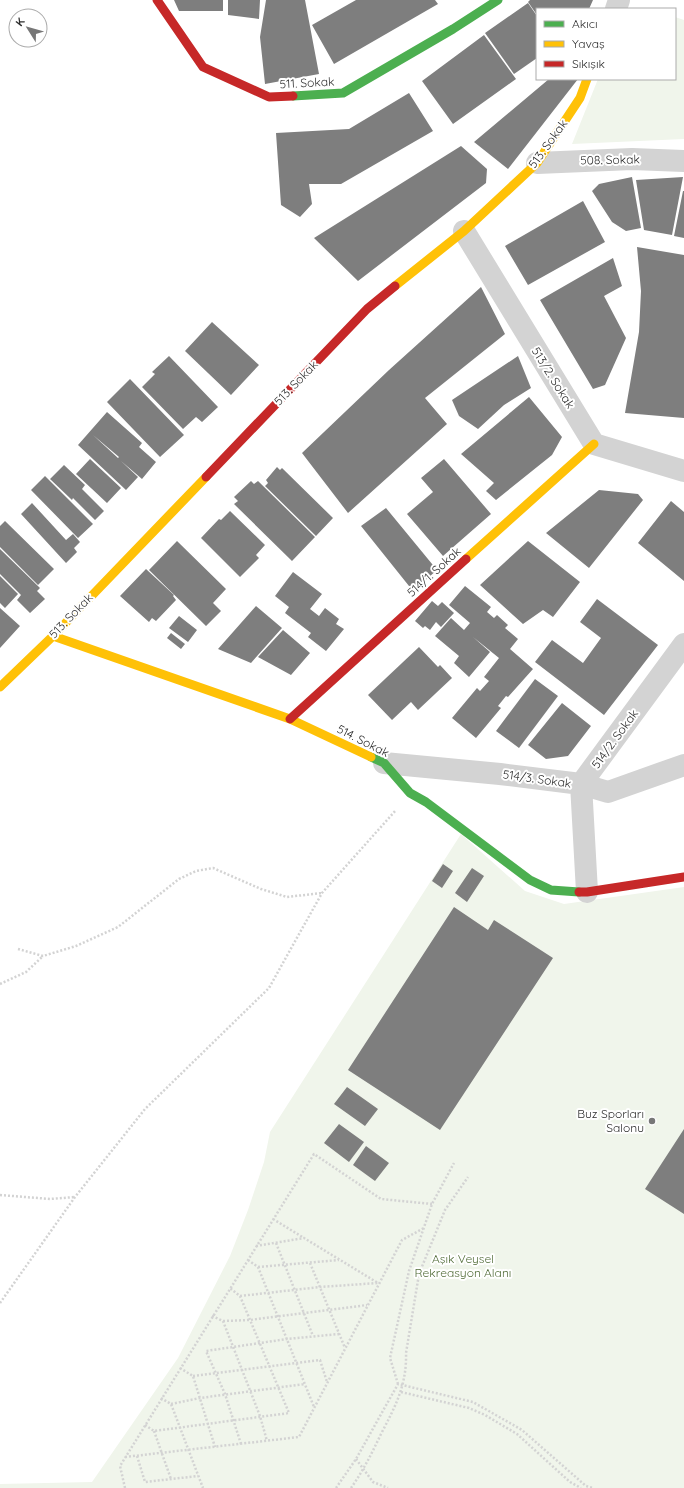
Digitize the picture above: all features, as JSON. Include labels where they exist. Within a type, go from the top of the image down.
[{"type":"street","name":"511. Sokak","points":[[157,0],[203,67],[269,97],[343,94],[498,0]]},
{"type":"street","name":"513. Sokak","points":[[0,687],[53,636],[367,309],[464,231],[537,163],[580,98],[587,80]]},
{"type":"street","name":"508. Sokak","points":[[537,163],[632,159],[684,161]]},
{"type":"street","name":"513/2. Sokak","points":[[464,231],[594,444]]},
{"type":"street","points":[[594,444],[684,471]]},
{"type":"street","name":"514/1. Sokak","points":[[290,718],[594,444]]},
{"type":"street","name":"514. Sokak","points":[[53,636],[290,718],[384,763],[411,793],[426,802],[530,880],[551,890],[587,892],[684,877]]},
{"type":"street","name":"514/2. Sokak","points":[[581,784],[684,644]]},
{"type":"street","name":"514/3. Sokak","points":[[384,763],[500,774],[581,784],[608,792],[684,765]]},
{"type":"street","points":[[581,784],[587,892]]},
{"type":"path","points":[[0,1303],[75,1197],[145,1109],[269,988],[322,893],[411,793]]},
{"type":"path","points":[[0,984],[26,972],[43,956],[76,946],[118,927],[179,879],[196,870],[213,868],[261,889],[287,897],[322,893]]},
{"type":"path","points":[[18,948],[43,956]]},
{"type":"path","points":[[124,1488],[120,1466],[125,1457],[314,1154],[381,1199],[432,1204]]},
{"type":"path","points":[[454,1163],[432,1204],[409,1271],[390,1358],[398,1384],[473,1402],[522,1430],[586,1487],[593,1488]]},
{"type":"path","points":[[351,1488],[364,1470],[401,1392],[419,1274],[445,1210],[468,1177]]},
{"type":"path","points":[[0,1194],[50,1199],[75,1197]]},
{"type":"path","points":[[273,1219],[378,1283]]},
{"type":"path","points":[[125,1457],[299,1437],[378,1283],[402,1240],[424,1228]]},
{"type":"path","points":[[256,1246],[304,1238]]},
{"type":"path","points":[[276,1243],[313,1336]]},
{"type":"path","points":[[248,1260],[258,1267],[314,1408]]},
{"type":"path","points":[[258,1267],[340,1260]]},
{"type":"path","points":[[310,1263],[345,1348]]},
{"type":"path","points":[[240,1296],[320,1287],[378,1283]]},
{"type":"path","points":[[154,1431],[289,1412],[240,1296],[230,1288]]},
{"type":"path","points":[[212,1316],[223,1321],[250,1320],[367,1305]]},
{"type":"path","points":[[223,1321],[260,1416],[267,1441]]},
{"type":"path","points":[[241,1444],[225,1394],[206,1351],[286,1339],[339,1334]]},
{"type":"path","points":[[193,1376],[269,1365],[320,1360],[327,1382]]},
{"type":"path","points":[[180,1368],[193,1376],[215,1447]]},
{"type":"path","points":[[171,1404],[225,1394],[305,1384]]},
{"type":"path","points":[[336,1488],[356,1459],[398,1384]]},
{"type":"path","points":[[401,1392],[469,1408],[486,1415],[518,1434],[570,1482],[581,1488]]},
{"type":"path","points":[[161,1398],[171,1404],[202,1488]]},
{"type":"path","points":[[145,1425],[154,1431],[171,1479]]},
{"type":"path","points":[[137,1456],[144,1482],[198,1476]]},
{"type":"path","points":[[356,1459],[373,1482],[388,1488]]},
{"type":"green space","points":[[676,17],[684,20],[684,139],[572,144],[598,80],[676,80]]},
{"type":"green space","name":"Aşık Veysel Rekreasyon Alanı","points":[[461,834],[525,891],[564,904],[684,887],[684,1488],[0,1488],[0,1484],[92,1482],[178,1358],[230,1256],[248,1210],[264,1162],[270,1132]]},
{"type":"building","points":[[174,0],[223,0],[223,11],[179,11]]},
{"type":"building","points":[[228,0],[260,0],[259,19],[228,15]]},
{"type":"building","points":[[266,0],[305,0],[319,74],[265,84],[260,37]]},
{"type":"building","points":[[356,0],[435,0],[438,4],[334,64],[312,25]]},
{"type":"building","points":[[530,0],[593,0],[589,8],[536,8],[536,14],[528,2]]},
{"type":"building","points":[[528,3],[536,15],[536,59],[514,74],[485,33]]},
{"type":"building","points":[[484,35],[516,79],[453,124],[422,81]]},
{"type":"building","points":[[548,80],[577,80],[508,169],[474,142]]},
{"type":"building","points":[[409,93],[433,131],[341,184],[309,184],[312,204],[300,217],[281,205],[276,133],[349,129]]},
{"type":"building","points":[[461,146],[487,169],[486,183],[358,281],[314,238]]},
{"type":"building","points":[[632,177],[641,228],[626,231],[612,222],[592,191],[599,184]]},
{"type":"building","points":[[683,177],[672,235],[644,230],[636,180]]},
{"type":"building","points":[[684,191],[684,238],[674,236]]},
{"type":"building","points":[[583,201],[605,242],[528,285],[505,246]]},
{"type":"building","points":[[637,247],[684,255],[684,418],[625,413],[639,332],[641,291]]},
{"type":"building","points":[[613,258],[622,286],[604,296],[626,338],[605,385],[593,389],[540,300]]},
{"type":"building","points":[[481,287],[505,334],[425,398],[447,424],[348,513],[302,453],[389,370]]},
{"type":"building","points":[[212,322],[259,365],[231,395],[185,351]]},
{"type":"building","points":[[169,356],[218,407],[202,422],[196,417],[183,429],[142,387],[155,374],[152,372]]},
{"type":"building","points":[[518,356],[531,388],[504,405],[478,429],[459,416],[452,400]]},
{"type":"building","points":[[130,379],[184,435],[160,457],[107,402]]},
{"type":"building","points":[[529,397],[562,437],[552,455],[496,500],[486,491],[494,483],[461,454]]},
{"type":"building","points":[[107,412],[142,443],[139,447],[156,462],[142,479],[121,461],[138,477],[126,490],[78,445]],"holes":[[[93,435],[119,457],[118,458]]]},
{"type":"building","points":[[90,459],[121,488],[107,503],[76,474]]},
{"type":"building","points":[[444,459],[491,514],[443,556],[407,514],[433,492],[421,478]]},
{"type":"building","points":[[64,465],[85,485],[82,489],[104,511],[95,520],[73,498],[72,500],[50,479]]},
{"type":"building","points":[[277,467],[280,470],[282,468],[333,518],[316,536],[265,486],[268,483],[266,480]]},
{"type":"building","points":[[45,476],[93,524],[78,538],[31,490]]},
{"type":"building","points":[[251,481],[254,484],[258,481],[315,537],[292,561],[234,504],[238,501],[234,497]]},
{"type":"building","points":[[599,490],[638,494],[643,500],[589,568],[546,533]]},
{"type":"building","points":[[671,501],[684,512],[684,581],[638,543]]},
{"type":"building","points":[[32,503],[66,540],[73,534],[80,542],[74,548],[77,552],[66,563],[21,514]]},
{"type":"building","points":[[386,508],[437,570],[413,591],[361,526]]},
{"type":"building","points":[[230,511],[265,545],[256,555],[259,558],[240,577],[201,538],[219,519],[221,520]]},
{"type":"building","points":[[5,521],[54,569],[38,585],[0,547],[0,526]]},
{"type":"building","points":[[177,541],[226,589],[213,603],[221,611],[206,626],[149,570]]},
{"type":"building","points":[[528,541],[580,582],[553,617],[543,610],[523,624],[480,585]]},
{"type":"building","points":[[0,549],[40,588],[37,591],[45,599],[30,613],[17,600],[21,595],[0,574]]},
{"type":"building","points":[[146,569],[174,595],[173,596],[176,600],[156,621],[152,618],[149,622],[120,596]]},
{"type":"building","points":[[293,572],[322,594],[310,609],[319,616],[325,608],[339,619],[336,624],[344,629],[326,651],[308,637],[311,633],[285,613],[289,607],[275,596]]},
{"type":"building","points":[[0,576],[18,594],[5,608],[0,603]]},
{"type":"building","points":[[465,586],[491,607],[487,612],[494,618],[497,615],[508,625],[505,628],[518,639],[510,649],[533,669],[508,697],[506,696],[498,706],[501,708],[476,738],[452,718],[477,688],[480,691],[489,681],[484,677],[499,658],[473,637],[490,652],[469,677],[454,663],[459,656],[435,636],[451,618],[464,630],[470,623],[449,605]]},
{"type":"building","points":[[597,599],[658,645],[604,715],[535,662],[552,640],[583,663],[601,638],[580,622]]},
{"type":"building","points":[[432,601],[438,606],[442,602],[454,613],[441,627],[436,622],[430,630],[425,626],[423,628],[415,621]]},
{"type":"building","points":[[256,606],[282,628],[251,663],[218,649]]},
{"type":"building","points":[[0,608],[20,626],[0,648]]},
{"type":"building","points":[[179,616],[197,630],[188,642],[169,628]]},
{"type":"building","points":[[283,630],[310,653],[291,675],[258,657]]},
{"type":"building","points":[[171,633],[185,644],[181,649],[167,638]]},
{"type":"building","points":[[419,647],[438,667],[440,665],[452,678],[418,710],[411,702],[392,720],[368,695]]},
{"type":"building","points":[[535,679],[558,696],[519,748],[496,731]]},
{"type":"building","points":[[562,703],[591,726],[568,756],[546,759],[528,745]]},
{"type":"building","points":[[443,864],[453,871],[442,888],[432,881]]},
{"type":"building","points":[[472,868],[484,876],[467,902],[455,893]]},
{"type":"building","points":[[454,907],[488,930],[494,920],[553,958],[440,1130],[348,1070]]},
{"type":"building","points":[[347,1087],[378,1109],[365,1126],[334,1104]]},
{"type":"building","points":[[339,1124],[364,1142],[349,1162],[324,1143]]},
{"type":"building","points":[[684,1129],[684,1214],[645,1189]]},
{"type":"building","points":[[366,1146],[389,1163],[375,1181],[353,1165]]},
{"type":"traffic: fast","points":[[293,96],[343,93],[453,29],[498,0]]},
{"type":"traffic: fast","points":[[371,757],[384,763],[410,793],[426,802],[530,880],[551,890],[579,892]]},
{"type":"traffic: slow","points":[[395,286],[464,231],[537,163],[580,98],[587,80]]},
{"type":"traffic: slow","points":[[466,559],[594,444]]},
{"type":"traffic: slow","points":[[0,687],[53,636],[206,477]]},
{"type":"traffic: slow","points":[[53,636],[290,719],[371,757]]},
{"type":"traffic: jam","points":[[157,0],[203,67],[269,97],[293,96]]},
{"type":"traffic: jam","points":[[206,477],[367,309],[395,286]]},
{"type":"traffic: jam","points":[[290,719],[466,559]]},
{"type":"traffic: jam","points":[[579,892],[684,877]]},
{"type":"place","name":"Buz Sporları Salonu","points":[[652,1121]]}]
